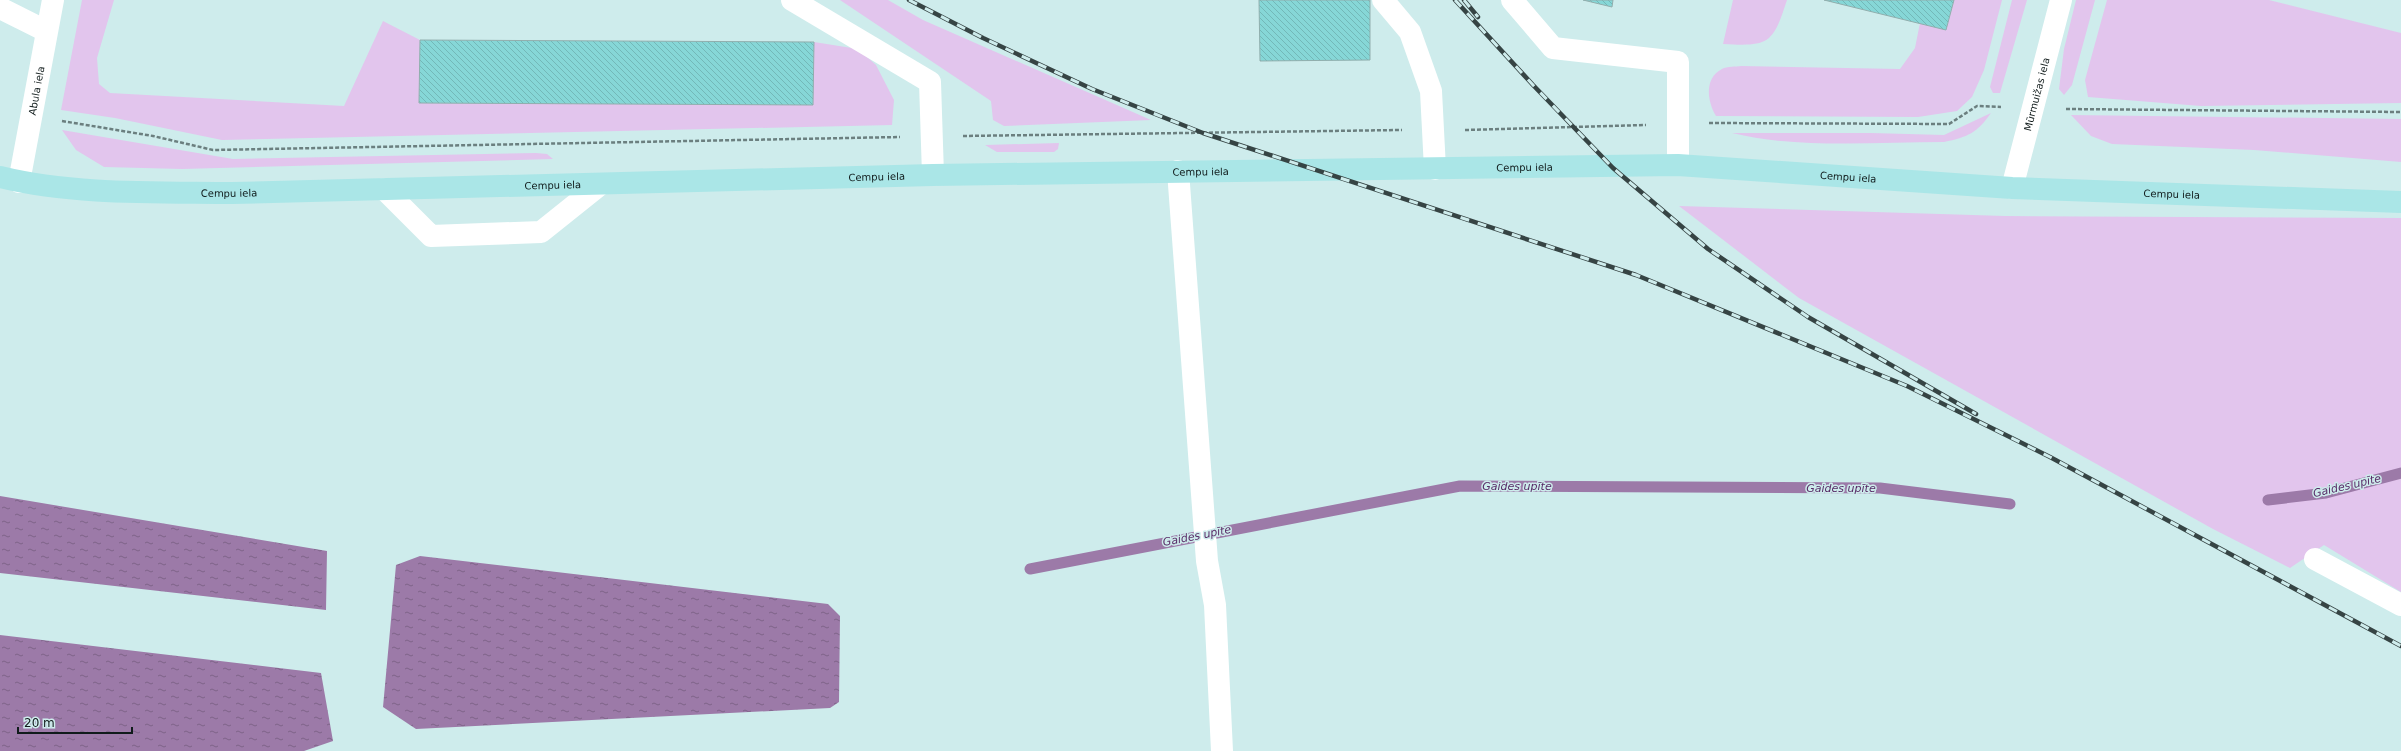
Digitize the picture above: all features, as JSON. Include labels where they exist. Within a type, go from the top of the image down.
[{"type":"main road","name":"Cempu iela","points":[[10,180],[119,191],[232,193],[933,175],[1678,165],[2012,188],[2401,202]]},
{"type":"street","name":"Abula iela","points":[[10,180],[53,0]]},
{"type":"street","points":[[792,0],[930,82],[933,175]]},
{"type":"street","points":[[1383,0],[1410,32],[1431,90],[1435,169]]},
{"type":"street","points":[[1512,0],[1553,48],[1678,62],[1678,165]]},
{"type":"street","name":"Mūrmuižas iela","points":[[2012,188],[2062,0]]},
{"type":"street","points":[[0,8],[46,31]]},
{"type":"street","points":[[1178,171],[1207,561],[1215,605],[1222,751]]},
{"type":"street","points":[[384,188],[431,236],[541,232],[600,184]]},
{"type":"street","points":[[2315,559],[2401,605]]},
{"type":"path","points":[[1721,122],[1949,124],[1977,106]]},
{"type":"path","points":[[2073,110],[2401,112]]},
{"type":"path","points":[[59,121],[152,136],[213,150],[872,137]]},
{"type":"path","points":[[1471,130],[1623,126]]},
{"type":"path","points":[[976,135],[1392,130]]},
{"type":"shaded area","points":[[82,0],[114,0],[97,58],[99,84],[110,93],[344,106],[383,21],[420,40],[419,103],[812,105],[814,42],[858,49],[876,65],[894,100],[892,125],[222,140],[115,118],[61,110]]},
{"type":"shaded area","points":[[840,0],[888,0],[923,20],[1151,120],[1004,126],[993,120],[991,101]]},
{"type":"shaded area","points":[[1733,0],[1787,0],[1778,25],[1773,34],[1767,39],[1760,43],[1739,45],[1723,44]]},
{"type":"shaded area","points":[[1954,0],[2002,0],[1984,70],[1972,97],[1957,111],[1918,117],[1716,116],[1713,110],[1709,97],[1710,84],[1716,73],[1726,67],[1900,69],[1915,48],[1920,23],[1946,30]]},
{"type":"shaded area","points":[[2012,0],[2027,0],[2000,93],[1993,93],[1990,87]]},
{"type":"shaded area","points":[[2076,0],[2095,0],[2072,85],[2064,95],[2059,89],[2064,49]]},
{"type":"shaded area","points":[[2107,0],[2269,0],[2401,33],[2401,103],[2201,106],[2088,97],[2085,80]]},
{"type":"shaded area","points":[[1991,113],[1976,130],[1966,136],[1944,142],[1837,144],[1810,143],[1757,138],[1732,133],[1871,133],[1944,135]]},
{"type":"shaded area","points":[[2071,115],[2401,119],[2401,162],[2254,150],[2112,144],[2091,136]]},
{"type":"shaded area","points":[[62,130],[233,159],[536,153],[547,154],[553,159],[182,169],[104,167],[76,150]]},
{"type":"shaded area","points":[[1059,143],[1058,149],[1054,152],[997,152],[985,145]]},
{"type":"shaded area","points":[[1679,206],[2005,216],[2401,218],[2401,592],[2324,545],[2290,568],[2213,529],[1799,298]]},
{"type":"water","points":[[0,496],[327,551],[326,610],[0,573]]},
{"type":"water","points":[[420,556],[828,604],[840,616],[839,702],[830,708],[416,729],[383,707],[396,565]]},
{"type":"water","points":[[0,635],[321,673],[333,741],[304,751],[0,751]]},
{"type":"building","points":[[1259,0],[1370,0],[1370,60],[1260,61]]},
{"type":"building","points":[[1583,0],[1613,0],[1612,7]]},
{"type":"building","points":[[1824,0],[1954,0],[1946,30]]},
{"type":"building","points":[[420,40],[814,42],[813,105],[419,103]]},
{"type":"waterway","name":"Gaides upīte","points":[[2268,500],[2326,493],[2401,473]]},
{"type":"waterway","name":"Gaides upīte","points":[[1030,569],[1460,486],[1880,488],[2010,504]]},
{"type":"railway","points":[[909,0],[983,38],[1092,89],[1203,133],[1636,275],[1907,386],[2050,457],[2401,646]]},
{"type":"railway","points":[[1455,0],[1533,85],[1613,168],[1708,249],[1808,317],[1976,414]]},
{"type":"railway","points":[[1464,0],[1478,17]]}]
